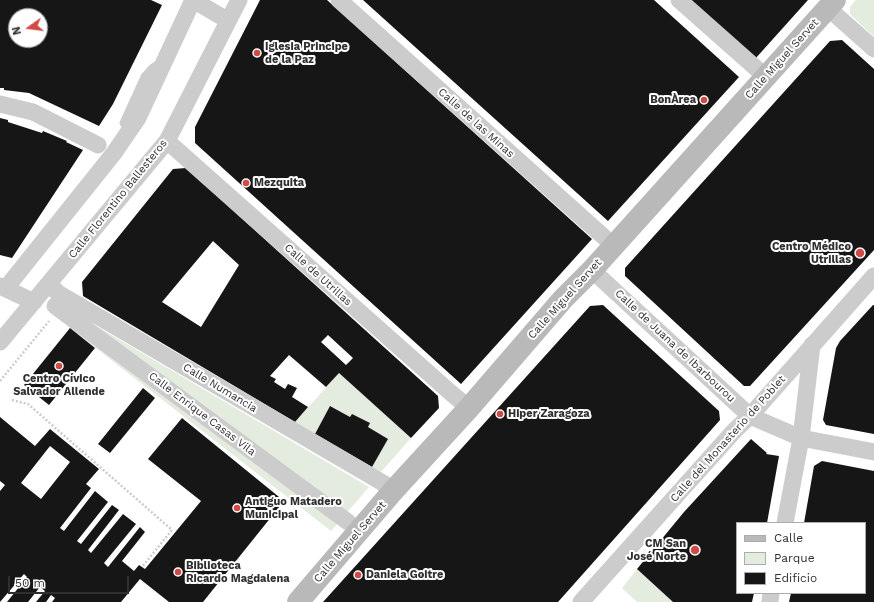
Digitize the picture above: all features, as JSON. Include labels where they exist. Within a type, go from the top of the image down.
[{"type":"main road","name":"Calle Miguel Servet","points":[[298,602],[393,491],[469,408],[563,299],[614,246],[832,4]]},
{"type":"street","points":[[34,302],[3,287],[97,175],[129,132],[138,118],[166,61],[193,0],[227,20]]},
{"type":"street","name":"Calle Florentino Ballesteros","points":[[0,342],[167,141],[227,20],[239,0]]},
{"type":"street","name":"Calle de las Minas","points":[[339,0],[614,246]]},
{"type":"street","points":[[679,0],[766,77]]},
{"type":"street","points":[[832,4],[874,49]]},
{"type":"street","points":[[0,104],[32,112],[98,145]]},
{"type":"street","name":"Calle de Utrillas","points":[[167,141],[469,408]]},
{"type":"street","name":"Calle de Juana de Ibarbourou","points":[[592,270],[750,416],[801,438],[874,452]]},
{"type":"street","name":"Calle del Monasterio de Poblet","points":[[581,602],[730,436],[750,416],[874,276]]},
{"type":"street","name":"Calle Numancia","points":[[49,284],[58,293],[383,483],[393,491]]},
{"type":"street","name":"Calle Enrique Casas Vila","points":[[58,307],[348,522]]},
{"type":"street","points":[[785,522],[801,438],[812,345]]},
{"type":"lane","points":[[124,123],[149,72],[159,63],[166,61]]},
{"type":"path","points":[[0,381],[58,307]]},
{"type":"path","points":[[12,400],[28,404],[172,530],[142,568]]},
{"type":"green space","points":[[856,0],[874,0],[874,37],[850,14],[850,7]]},
{"type":"green space","points":[[71,311],[369,487],[331,531],[70,328],[61,320]]},
{"type":"green space","points":[[339,373],[411,438],[381,472],[372,467],[388,439],[368,427],[370,423],[352,414],[350,417],[330,406],[315,434],[295,422]]},
{"type":"green space","points":[[637,569],[673,602],[637,602],[622,588]]},
{"type":"building","points":[[0,0],[151,0],[162,5],[113,104],[99,126],[29,93],[4,90],[4,88],[0,88]]},
{"type":"building","points":[[260,0],[327,0],[592,239],[461,384],[195,143],[195,127]]},
{"type":"building","points":[[363,0],[654,0],[739,77],[608,221]]},
{"type":"building","points":[[690,0],[808,0],[755,59]]},
{"type":"building","points":[[842,40],[874,69],[874,250],[750,386],[744,386],[625,276],[625,268],[830,41]]},
{"type":"building","points":[[0,118],[42,133],[43,131],[67,141],[66,142],[83,150],[12,258],[0,255]]},
{"type":"building","points":[[186,168],[438,396],[439,408],[411,438],[339,373],[326,387],[289,355],[270,376],[276,379],[274,382],[285,389],[288,384],[297,388],[292,397],[308,407],[295,422],[83,296],[82,282],[173,169]],"holes":[[[213,241],[239,265],[201,327],[162,302]],[[328,335],[353,358],[346,365],[321,342]]]},
{"type":"building","points":[[603,305],[719,411],[720,420],[558,602],[323,602],[590,306]]},
{"type":"building","points":[[873,305],[874,434],[826,425],[823,420],[836,348],[840,341]]},
{"type":"building","points":[[70,328],[95,348],[49,405],[24,385]]},
{"type":"building","points":[[143,388],[155,398],[110,453],[98,444]]},
{"type":"building","points":[[330,406],[350,417],[352,414],[370,423],[368,427],[388,439],[372,467],[315,434]]},
{"type":"building","name":"Antiguo Matadero Municipal","points":[[0,417],[35,446],[50,429],[99,469],[86,484],[91,488],[60,528],[64,531],[95,491],[108,502],[77,541],[81,544],[112,505],[119,510],[88,550],[91,553],[123,514],[136,524],[104,563],[108,567],[140,527],[145,532],[122,561],[134,571],[139,565],[145,569],[201,501],[148,459],[182,418],[284,501],[203,602],[169,602],[140,579],[121,602],[52,602],[55,598],[51,595],[46,602],[36,602],[45,591],[40,587],[28,602],[7,602],[27,577],[24,574],[0,602],[0,491],[5,485],[0,481]],"holes":[[[50,446],[70,462],[41,499],[21,483]]]},
{"type":"building","points":[[751,439],[767,453],[766,454],[779,456],[767,522],[736,522],[736,594],[754,594],[752,602],[673,602],[637,569],[684,512]]},
{"type":"building","points":[[822,461],[874,471],[874,602],[789,602],[791,594],[866,594],[866,522],[804,522],[814,466]]},
{"type":"place","name":"Iglesia Principe de la Paz","points":[[257,53]]},
{"type":"place","name":"BonÀrea","points":[[704,100]]},
{"type":"place","name":"Mezquita","points":[[246,183]]},
{"type":"place","name":"Centro Médico Utrillas","points":[[860,253]]},
{"type":"place","name":"Centro Cívico Salvador Allende","points":[[59,366]]},
{"type":"place","name":"Hiper Zaragoza","points":[[500,414]]},
{"type":"place","name":"Antiguo Matadero Municipal","points":[[237,508]]},
{"type":"place","name":"CM San José Norte","points":[[695,550]]},
{"type":"place","name":"Biblioteca Ricardo Magdalena","points":[[178,572]]},
{"type":"place","name":"Daniela Goitre","points":[[358,575]]}]
